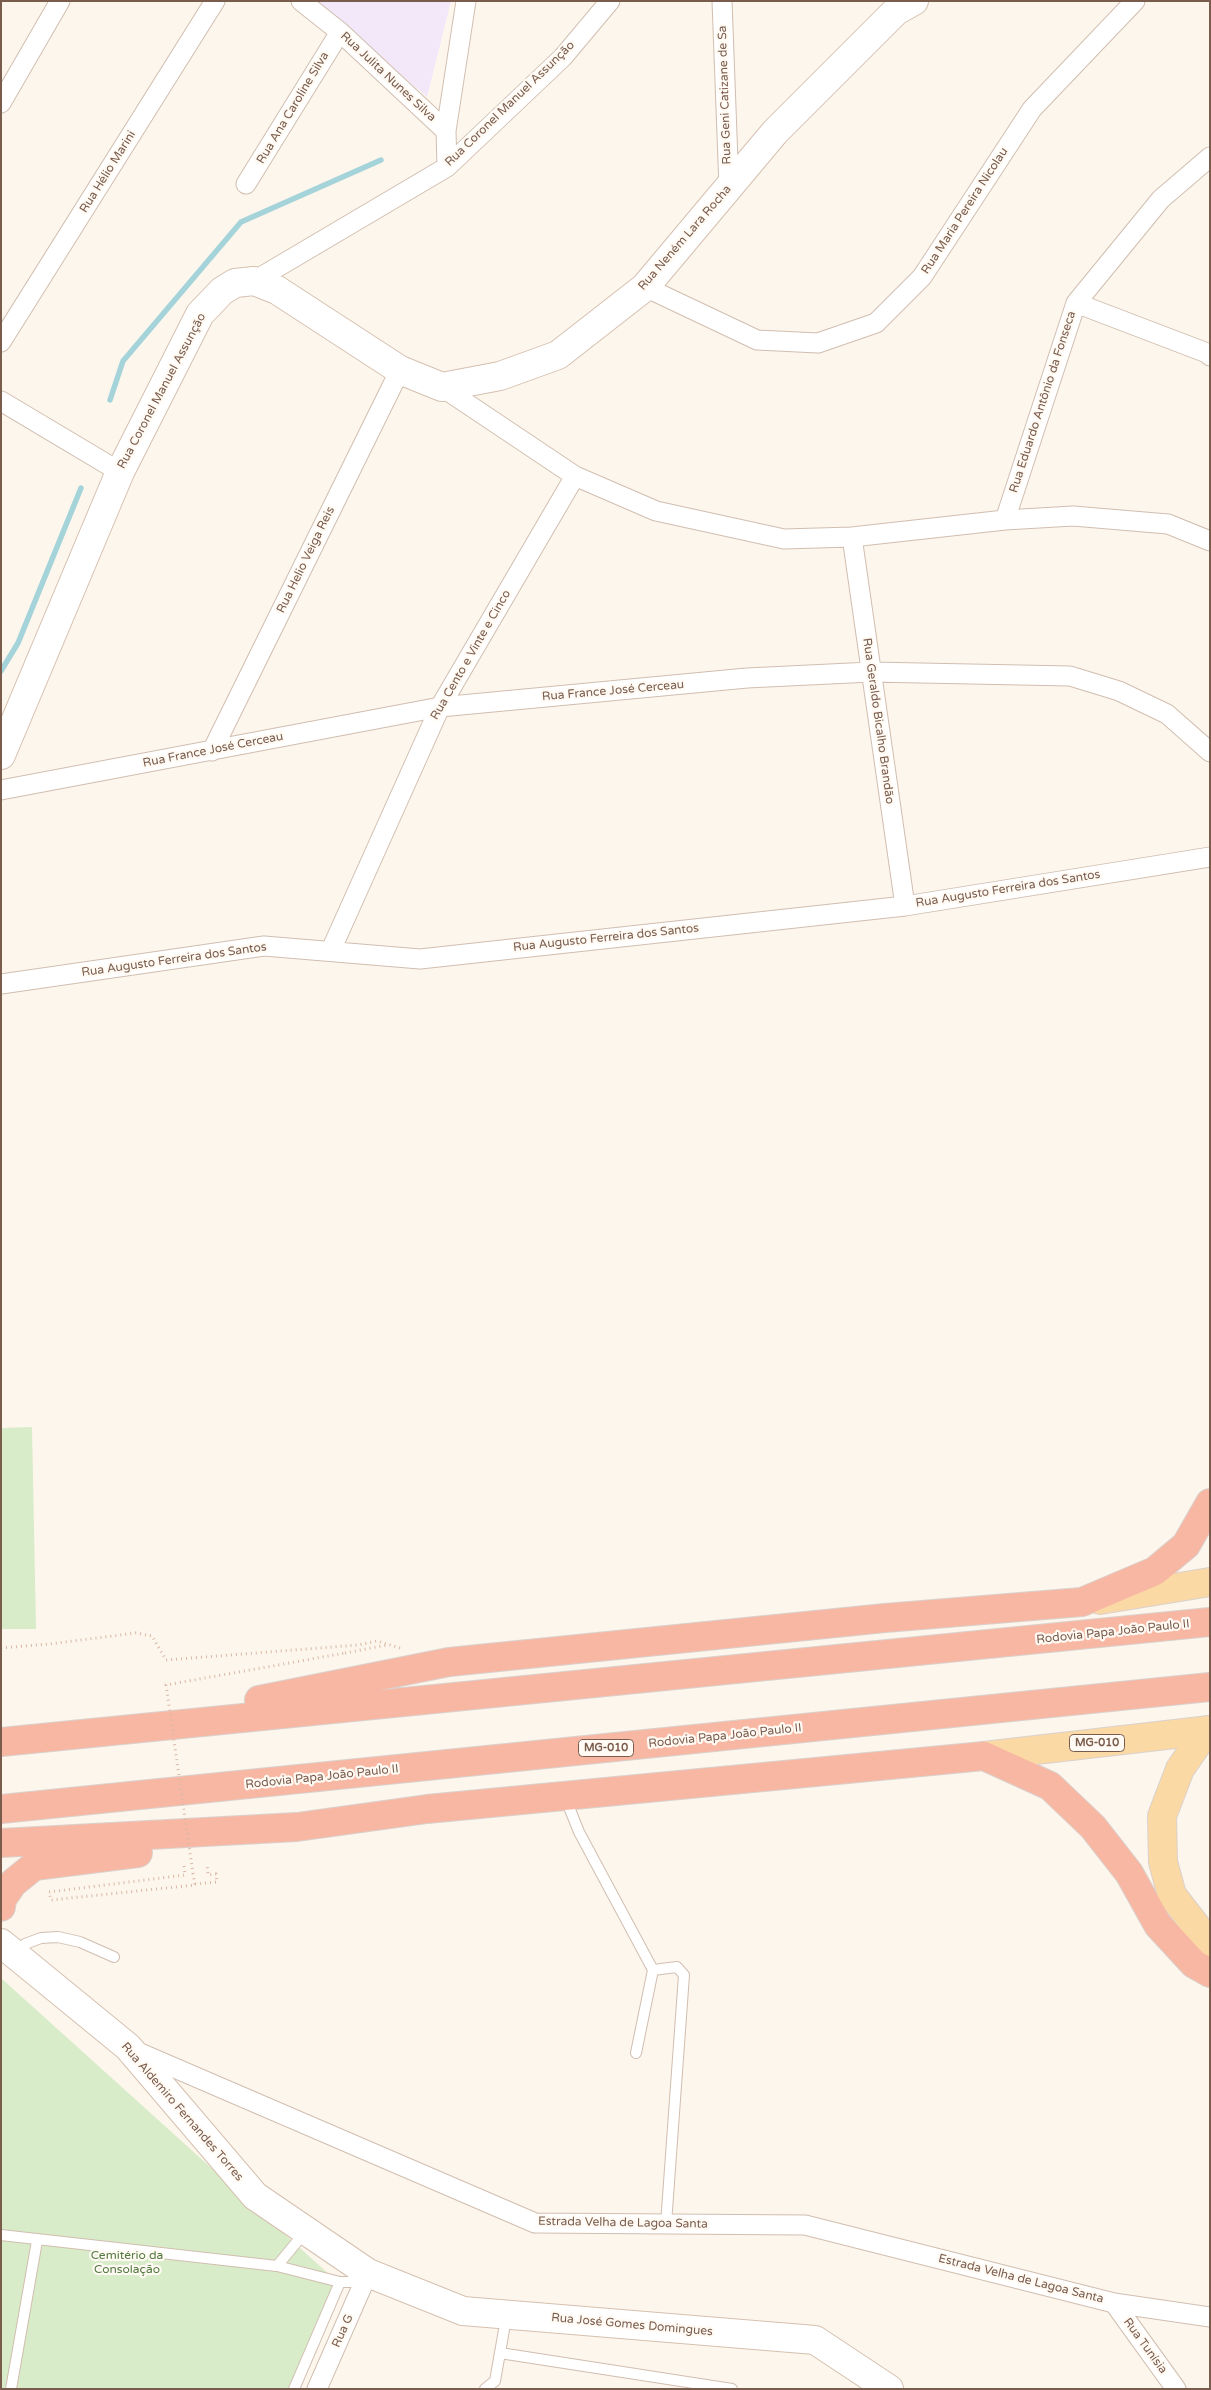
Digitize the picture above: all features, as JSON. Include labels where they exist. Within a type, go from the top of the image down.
[{"type":"highway","points":[[100,1732],[187,1711],[289,1695],[449,1662],[885,1618],[1082,1602],[1155,1571],[1186,1545],[1210,1503]]},
{"type":"highway","name":"Rodovia Papa João Paulo II","points":[[1,1742],[1210,1622]]},
{"type":"highway","name":"Rodovia Papa João Paulo II","points":[[1,1809],[1210,1687]]},
{"type":"highway","points":[[1,1907],[2,1899],[13,1883],[34,1866],[63,1861],[204,1845],[297,1828],[427,1809],[984,1756],[1050,1786],[1093,1827],[1129,1873],[1158,1925],[1194,1964],[1210,1973]]},
{"type":"highway","points":[[1,1842],[297,1828]]},
{"type":"main road","points":[[1082,1602],[1210,1582]]},
{"type":"main road","points":[[1208,1730],[1180,1769],[1162,1816],[1163,1862],[1172,1895],[1210,1944]]},
{"type":"main road","name":"MG-010","points":[[984,1756],[1208,1730]]},
{"type":"street","points":[[1,103],[60,1]]},
{"type":"street","name":"Rua Hélio Marini","points":[[1,342],[215,1]]},
{"type":"street","name":"Rua Julita Nunes Silva","points":[[301,1],[340,32],[446,131],[447,167]]},
{"type":"street","points":[[446,131],[466,1]]},
{"type":"street","name":"Rua Coronel Manuel Assunção","points":[[1,755],[120,472],[200,314],[222,291],[235,283],[254,281],[447,167],[563,57],[610,1]]},
{"type":"street","name":"Rua Geni Catizane de Sa","points":[[722,1],[729,188]]},
{"type":"street","name":"Rua Neném Lara Rocha","points":[[442,387],[500,376],[558,355],[645,287],[782,125],[896,11],[914,1]]},
{"type":"street","name":"Rua Maria Pereira Nicolau","points":[[645,287],[757,340],[818,343],[876,323],[922,277],[1032,109],[1135,1]]},
{"type":"street","name":"Rua Ana Caroline Silva","points":[[246,184],[340,32]]},
{"type":"street","name":"Rua Eduardo Antônio da Fonseca","points":[[1004,520],[1076,303],[1160,199],[1210,157]]},
{"type":"street","points":[[254,281],[277,290],[400,370],[442,387],[575,476],[656,511],[784,539],[852,537],[1004,520],[1073,516],[1168,524],[1210,541]]},
{"type":"street","points":[[1076,303],[1207,353],[1210,356]]},
{"type":"street","name":"Rua Helio Veiga Reis","points":[[212,751],[400,370]]},
{"type":"street","points":[[1,401],[120,472]]},
{"type":"street","name":"Rua Cento e Vinte e Cinco","points":[[331,950],[440,707],[575,476]]},
{"type":"street","name":"Rua Geraldo Bicalho Brandão","points":[[852,537],[905,906]]},
{"type":"street","name":"Rua France José Cerceau","points":[[1,790],[440,707],[747,678],[871,672],[1070,676],[1119,691],[1166,714],[1210,752]]},
{"type":"street","name":"Rua Augusto Ferreira dos Santos","points":[[1,984],[264,946],[331,950],[420,959],[905,906],[1210,857]]},
{"type":"street","name":"Rua Aldemiro Fernandes Torres","points":[[8,1948],[128,2047],[254,2196],[306,2230],[366,2277]]},
{"type":"street","name":"Estrada Velha de Lagoa Santa","points":[[128,2047],[535,2223],[805,2225],[1114,2303],[1210,2317]]},
{"type":"street","name":"Rua José Gomes Domingues","points":[[366,2277],[463,2311],[505,2322],[815,2340],[889,2389]]},
{"type":"street","name":"Rua G","points":[[317,2389],[366,2277]]},
{"type":"street","name":"Rua Tunísia","points":[[1114,2303],[1176,2389]]},
{"type":"lane","points":[[565,1796],[578,1832],[653,1970],[636,2053]]},
{"type":"lane","points":[[8,1948],[41,1938],[58,1937],[80,1942],[114,1957]]},
{"type":"lane","points":[[653,1970],[677,1967],[684,1975],[666,2224]]},
{"type":"lane","points":[[277,2266],[306,2230]]},
{"type":"lane","points":[[1,2235],[37,2241],[277,2266],[340,2282],[366,2277]]},
{"type":"lane","points":[[11,2389],[37,2241]]},
{"type":"lane","points":[[294,2389],[340,2282]]},
{"type":"lane","points":[[485,2389],[495,2381],[505,2322]]},
{"type":"lane","points":[[500,2353],[732,2389]]},
{"type":"path","points":[[1,1648],[49,1644],[136,1632],[152,1636],[166,1660],[358,1645],[377,1641],[405,1650]]},
{"type":"path","points":[[194,1884],[166,1685],[387,1645]]},
{"type":"path","points":[[184,1866],[185,1875],[49,1892],[50,1900],[217,1882],[216,1874],[208,1875],[207,1864]]},
{"type":"shaded area","points":[[315,1],[451,1],[427,97]]},
{"type":"green space","points":[[32,1427],[36,1629],[1,1629],[1,1428]]},
{"type":"green space","name":"Cemitério da Consolação","points":[[1,1978],[341,2285],[294,2389],[1,2389]]},
{"type":"waterway","points":[[110,400],[123,361],[241,222],[381,160]]},
{"type":"waterway","points":[[1,671],[18,643],[81,488]]}]
